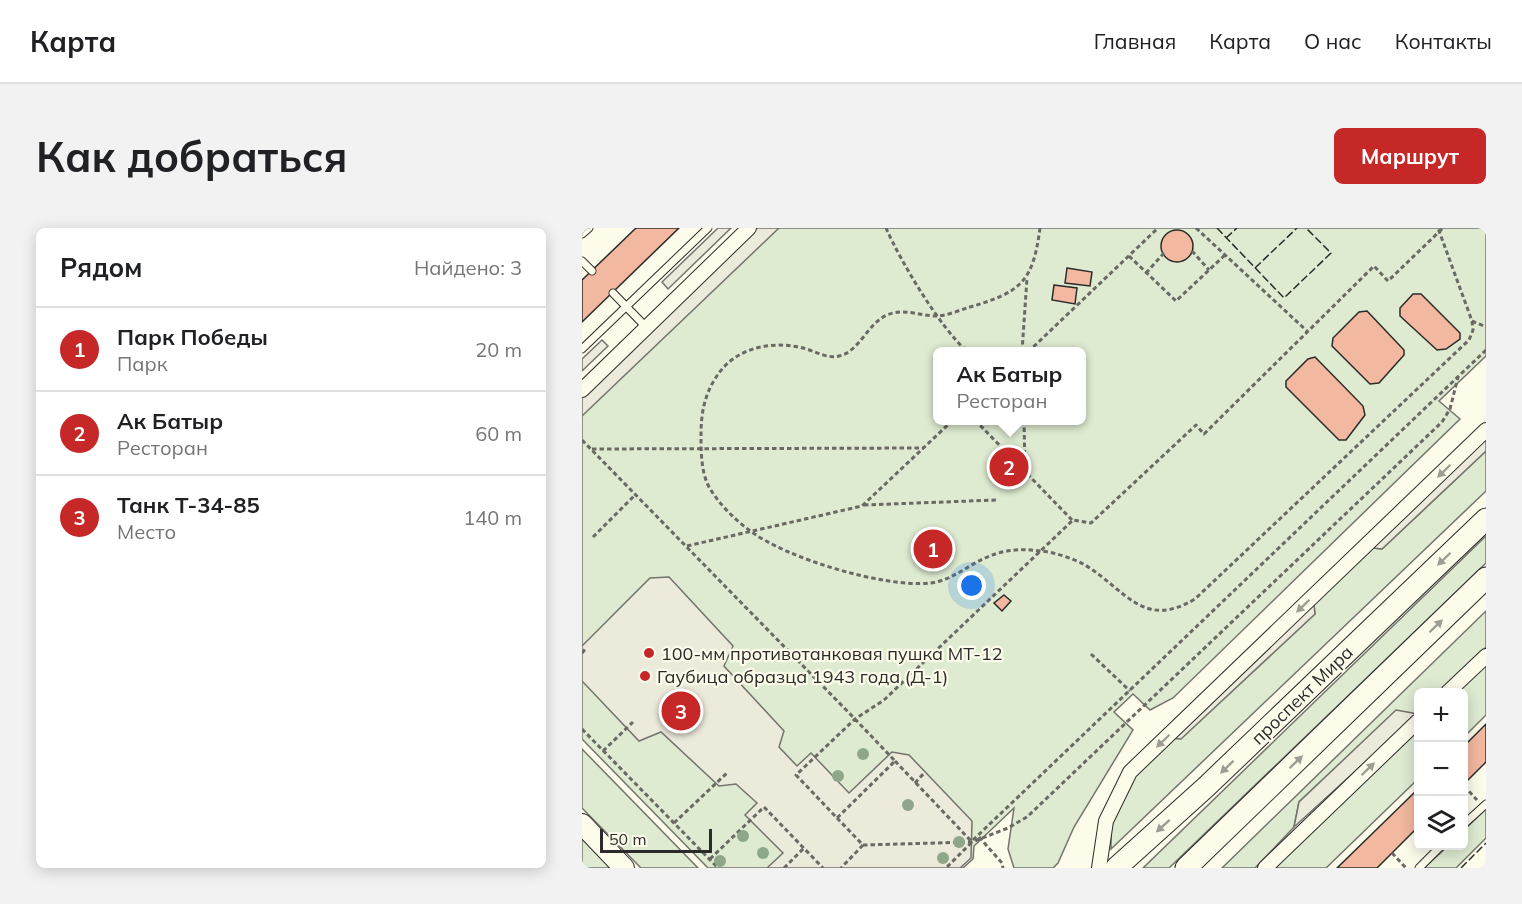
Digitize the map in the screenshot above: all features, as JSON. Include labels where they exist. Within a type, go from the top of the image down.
[{"type":"main road","name":"проспект Мира","points":[[1116,868],[1206,787],[1486,519]]},
{"type":"main road","points":[[1186,868],[1486,578]]},
{"type":"main road","points":[[582,824],[624,868]]},
{"type":"street","points":[[582,390],[749,228]]},
{"type":"street","points":[[1099,868],[1106,821],[1130,772],[1486,430]]},
{"type":"street","points":[[1453,688],[1486,656]]},
{"type":"street","points":[[1265,868],[1414,726]]},
{"type":"lane","points":[[582,234],[589,228]]},
{"type":"lane","points":[[582,350],[708,228]]},
{"type":"lane","points":[[582,261],[592,271]]},
{"type":"lane","points":[[613,293],[646,327]]},
{"type":"lane","points":[[1468,820],[1485,805]]},
{"type":"lane","points":[[1419,868],[1437,850]]},
{"type":"path","points":[[886,228],[897,252],[939,316],[965,347]]},
{"type":"path","points":[[1022,347],[1028,277],[1036,259],[1040,228]]},
{"type":"path","points":[[1032,347],[1158,228]]},
{"type":"path","points":[[1196,228],[1307,331]]},
{"type":"path","points":[[980,425],[1073,520],[1091,523],[1196,425],[1204,434],[1374,266],[1388,281],[1438,230],[1443,228]]},
{"type":"path","points":[[1028,277],[1013,290],[939,316],[904,312],[887,315],[870,327],[851,350],[841,356],[826,356],[802,348],[775,345],[749,348],[733,359],[716,376],[706,396],[701,422],[701,455],[707,484],[722,506],[749,530],[803,556],[849,573],[904,583],[932,583],[1007,550],[1041,551],[1085,565],[1138,607],[1158,611],[1179,609],[1195,599],[1469,340],[1473,330],[1472,321],[1458,278],[1438,230]]},
{"type":"path","points":[[1192,251],[1209,270]]},
{"type":"path","points":[[1146,273],[1164,253]]},
{"type":"path","points":[[1128,255],[1176,302],[1225,255]]},
{"type":"path","points":[[1472,321],[1486,327]]},
{"type":"path","points":[[946,868],[1486,350]]},
{"type":"path","points":[[979,837],[1008,828],[1027,817],[1442,423],[1450,409],[1458,377]]},
{"type":"path","points":[[862,506],[948,425]]},
{"type":"path","points":[[1024,425],[1025,472]]},
{"type":"path","points":[[582,440],[972,842]]},
{"type":"path","points":[[591,449],[924,448]]},
{"type":"path","points":[[593,537],[636,494]]},
{"type":"path","points":[[686,546],[862,506],[996,500]]},
{"type":"path","points":[[863,845],[796,775],[855,719],[884,700],[1073,520]]},
{"type":"path","points":[[582,653],[586,648]]},
{"type":"path","points":[[1091,654],[1130,691]]},
{"type":"path","points":[[603,751],[633,722]]},
{"type":"path","points":[[582,729],[718,868]]},
{"type":"path","points":[[837,818],[895,762]]},
{"type":"path","points":[[674,823],[728,772]]},
{"type":"path","points":[[915,783],[925,772]]},
{"type":"path","points":[[1468,790],[1485,805]]},
{"type":"path","points":[[710,859],[764,807],[823,868]]},
{"type":"path","points":[[979,837],[1002,863],[1003,868]]},
{"type":"path","points":[[841,868],[863,845],[972,842]]},
{"type":"path","points":[[784,868],[804,848]]},
{"type":"path","points":[[1392,853],[1407,868]]},
{"type":"green space","points":[[766,228],[1486,228],[1486,356],[1439,401],[1460,419],[1173,698],[1150,710],[1133,694],[1114,712],[1133,730],[1074,827],[1058,863],[1053,868],[1014,868],[1008,849],[1014,808],[974,846],[973,859],[963,868],[708,868],[582,739],[582,404]]},
{"type":"green space","points":[[1486,451],[1486,491],[1111,849],[1111,820],[1130,772],[1166,738],[1181,738],[1315,614],[1313,596],[1364,547],[1382,549]]},
{"type":"green space","points":[[1486,536],[1486,563],[1169,868],[1143,868]]},
{"type":"green space","points":[[1486,611],[1486,647],[1444,688],[1414,688],[1414,713],[1396,711],[1299,802],[1294,827],[1255,868],[1222,868]]},
{"type":"green space","points":[[1486,664],[1486,715],[1468,733],[1468,688],[1460,688]]},
{"type":"green space","points":[[1414,733],[1414,783],[1326,868],[1273,868]]},
{"type":"green space","points":[[582,749],[698,868],[641,868],[582,808]]},
{"type":"green space","points":[[1486,809],[1486,838],[1456,868],[1424,868],[1444,850],[1468,850],[1468,826]]},
{"type":"green space","points":[[582,838],[611,868],[582,868]]},
{"type":"shaded area","points":[[718,228],[731,228],[668,289],[662,282]]},
{"type":"shaded area","points":[[757,228],[779,228],[582,416],[582,395]]},
{"type":"shaded area","points":[[602,340],[608,346],[582,371],[582,359]]},
{"type":"shaded area","points":[[1486,430],[1486,451],[1382,549],[1364,547]]},
{"type":"shaded area","points":[[669,577],[733,646],[724,666],[784,731],[779,747],[797,766],[811,753],[849,793],[892,752],[909,755],[972,821],[971,858],[960,868],[767,868],[783,853],[745,815],[757,803],[736,784],[719,786],[661,732],[639,741],[582,681],[582,646],[650,578]]},
{"type":"shaded area","points":[[1313,596],[1315,614],[1181,739],[1166,738]]},
{"type":"shaded area","points":[[1396,710],[1414,713],[1414,718],[1294,827],[1299,802]]},
{"type":"building","points":[[636,228],[679,228],[582,322],[582,280]]},
{"type":"building","points":[[1177,230],[1188,235],[1193,246],[1188,257],[1177,262],[1166,257],[1161,246],[1166,235]]},
{"type":"building","points":[[1067,268],[1092,272],[1090,286],[1065,283]]},
{"type":"building","points":[[1054,285],[1077,288],[1075,304],[1052,300]]},
{"type":"building","points":[[1413,294],[1421,294],[1460,333],[1460,339],[1446,349],[1437,350],[1400,316],[1400,308]]},
{"type":"building","points":[[1367,311],[1404,350],[1404,355],[1379,383],[1370,384],[1332,346],[1333,338],[1359,312]]},
{"type":"building","points":[[1315,357],[1363,406],[1365,415],[1346,440],[1339,440],[1286,387],[1286,381],[1308,359]]},
{"type":"building","points":[[1004,595],[1011,601],[1002,611],[994,603]]},
{"type":"building","points":[[1486,724],[1486,762],[1468,780],[1468,742]]},
{"type":"building","points":[[1414,793],[1414,831],[1377,868],[1337,868]]},
{"type":"fence","points":[[1217,228],[1284,298],[1331,253],[1306,228]]},
{"type":"fence","points":[[1226,238],[1237,228]]},
{"type":"fence","points":[[1255,268],[1297,228]]},
{"type":"fence","points":[[1461,868],[1486,843]]},
{"type":"place","name":"Ак Батыр","points":[[1009,467]]},
{"type":"place","name":"Парк Победы","points":[[933,549]]},
{"type":"place","name":"100-мм противотанковая пушка МТ-12","points":[[649,653]]},
{"type":"place","name":"Гаубица образца 1943 года (Д-1)","points":[[645,676]]},
{"type":"place","name":"Танк Т-34-85","points":[[681,711]]}]
